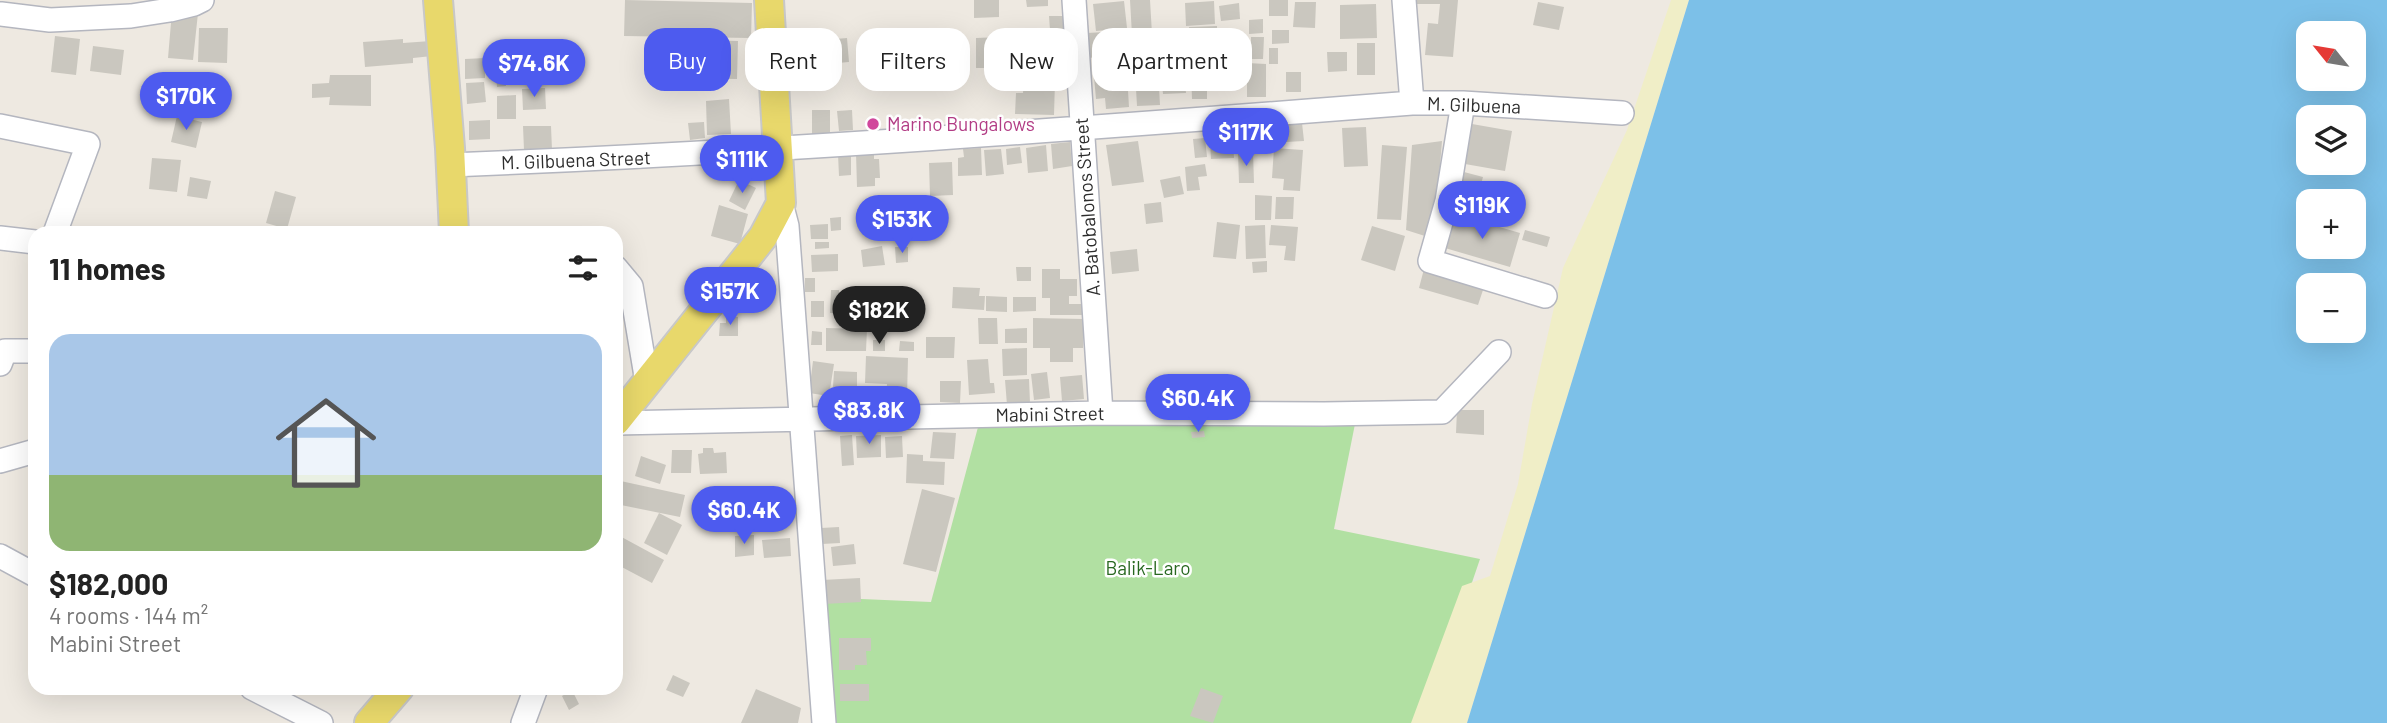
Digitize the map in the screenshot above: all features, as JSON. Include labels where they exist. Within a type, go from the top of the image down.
[{"type":"main road","points":[[438,0],[454,226]]},
{"type":"main road","points":[[623,413],[763,237],[781,202],[769,0]]},
{"type":"main road","points":[[369,723],[393,695]]},
{"type":"street","points":[[1,14],[50,20],[131,16],[170,10],[202,0]]},
{"type":"street","name":"A. Batobalonos Street","points":[[1074,0],[1101,413]]},
{"type":"street","points":[[1404,0],[1412,103]]},
{"type":"street","name":"M. Gilbuena Street","points":[[451,165],[662,156],[1412,103]]},
{"type":"street","name":"M. Gilbuena","points":[[1412,103],[1463,103],[1622,113]]},
{"type":"street","points":[[1463,103],[1447,201],[1430,261],[1545,296]]},
{"type":"street","points":[[0,126],[88,144],[58,226]]},
{"type":"street","points":[[781,202],[787,226],[824,723]]},
{"type":"street","points":[[0,238],[28,241]]},
{"type":"street","points":[[623,276],[631,286],[647,382]]},
{"type":"street","points":[[0,364],[5,351],[28,351]]},
{"type":"street","name":"Mabini Street","points":[[623,422],[1101,413],[1442,412],[1499,352]]},
{"type":"street","points":[[0,461],[28,453]]},
{"type":"street","points":[[0,556],[28,571]]},
{"type":"street","points":[[267,695],[321,723]]},
{"type":"street","points":[[523,723],[534,695]]},
{"type":"green space","name":"Balik-Laro","points":[[1357,414],[1334,529],[1480,559],[1424,723],[824,723],[815,597],[931,602],[981,416]]},
{"type":"sand","points":[[1671,0],[1689,0],[1467,723],[1411,723],[1462,586],[1490,576],[1518,484],[1532,404],[1563,268],[1627,130]]},
{"type":"water","points":[[1689,0],[2387,0],[2387,723],[1467,723]]},
{"type":"building","points":[[625,0],[752,3],[751,28],[745,28],[745,38],[731,38],[731,28],[644,28],[644,36],[624,36]]},
{"type":"building","points":[[974,0],[999,0],[999,17],[974,18]]},
{"type":"building","points":[[1026,0],[1048,0],[1048,6],[1027,7]]},
{"type":"building","points":[[1130,0],[1150,0],[1152,28],[1132,28]]},
{"type":"building","points":[[1269,0],[1288,0],[1288,16],[1269,16]]},
{"type":"building","points":[[1416,0],[1458,0],[1453,57],[1425,55],[1428,23],[1438,24],[1440,4],[1416,4]]},
{"type":"building","points":[[1124,1],[1127,28],[1096,28],[1093,4]]},
{"type":"building","points":[[1214,1],[1215,24],[1186,26],[1185,3]]},
{"type":"building","points":[[1295,2],[1316,2],[1315,28],[1293,27]]},
{"type":"building","points":[[1538,2],[1564,7],[1559,30],[1533,25]]},
{"type":"building","points":[[1239,3],[1240,19],[1221,21],[1219,6]]},
{"type":"building","points":[[1376,4],[1377,38],[1340,39],[1340,5]]},
{"type":"building","points":[[172,11],[198,13],[193,60],[168,58]]},
{"type":"building","points":[[1049,16],[1063,16],[1064,28],[1050,28]]},
{"type":"building","points":[[1263,19],[1263,33],[1252,34],[1249,20]]},
{"type":"building","points":[[1217,26],[1217,28],[1189,28]]},
{"type":"building","points":[[199,28],[228,28],[227,63],[198,62]]},
{"type":"building","points":[[1272,30],[1289,30],[1289,43],[1272,44]]},
{"type":"building","points":[[1087,33],[1092,33],[1092,58],[1089,58]]},
{"type":"building","points":[[55,36],[80,39],[76,75],[51,72]]},
{"type":"building","points":[[1252,37],[1264,37],[1263,59],[1252,59]]},
{"type":"building","points":[[842,38],[847,38],[849,62],[842,63]]},
{"type":"building","points":[[976,38],[984,38],[984,68],[976,68]]},
{"type":"building","points":[[403,39],[403,43],[431,41],[432,56],[413,58],[413,63],[365,67],[363,42]]},
{"type":"building","points":[[731,41],[738,41],[737,79],[731,79]]},
{"type":"building","points":[[1357,43],[1375,43],[1375,75],[1357,75]]},
{"type":"building","points":[[93,46],[124,50],[121,75],[90,71]]},
{"type":"building","points":[[1269,48],[1278,48],[1278,64],[1269,64]]},
{"type":"building","points":[[1327,52],[1347,52],[1347,71],[1328,72]]},
{"type":"building","points":[[485,58],[485,78],[465,79],[465,59]]},
{"type":"building","points":[[1252,63],[1266,64],[1266,97],[1247,97],[1247,91],[1252,91]]},
{"type":"building","points":[[1286,72],[1301,72],[1301,92],[1286,92]]},
{"type":"building","points":[[330,75],[371,75],[371,106],[329,105],[330,97],[312,98],[312,84],[329,83]]},
{"type":"building","points":[[504,75],[506,86],[497,87],[496,76]]},
{"type":"building","points":[[484,82],[486,102],[467,104],[466,83]]},
{"type":"building","points":[[545,88],[546,109],[523,110],[522,89]]},
{"type":"building","points":[[1055,91],[1054,115],[1015,114],[1016,93]]},
{"type":"building","points":[[1095,91],[1128,91],[1129,107],[1106,109],[1105,98],[1096,99]]},
{"type":"building","points":[[1136,91],[1159,91],[1160,105],[1137,106]]},
{"type":"building","points":[[1163,91],[1186,93],[1163,94]]},
{"type":"building","points":[[1192,91],[1207,91],[1207,99],[1192,99]]},
{"type":"building","points":[[516,95],[516,119],[497,119],[497,96]]},
{"type":"building","points":[[729,99],[731,134],[707,135],[706,101]]},
{"type":"building","points":[[812,110],[830,110],[830,134],[812,134]]},
{"type":"building","points":[[852,110],[853,130],[839,131],[837,111]]},
{"type":"building","points":[[177,116],[202,122],[196,148],[171,142]]},
{"type":"building","points":[[490,120],[490,139],[469,140],[469,121]]},
{"type":"building","points":[[704,122],[705,138],[690,140],[688,123]]},
{"type":"building","points":[[1302,123],[1304,141],[1286,142],[1285,125]]},
{"type":"building","points":[[1472,124],[1512,131],[1505,171],[1465,164]]},
{"type":"building","points":[[523,126],[551,126],[552,150],[524,150]]},
{"type":"building","points":[[1366,127],[1368,166],[1344,167],[1342,128]]},
{"type":"building","points":[[1205,138],[1207,157],[1195,158],[1193,139]]},
{"type":"building","points":[[1138,141],[1144,182],[1112,186],[1106,145]]},
{"type":"building","points":[[1233,141],[1234,158],[1211,159],[1210,142]]},
{"type":"building","points":[[1442,141],[1438,191],[1425,236],[1406,230],[1412,145]]},
{"type":"building","points":[[1070,142],[1072,166],[1053,169],[1051,144]]},
{"type":"building","points":[[1046,145],[1048,171],[1028,173],[1026,148]]},
{"type":"building","points":[[1382,145],[1407,147],[1401,220],[1377,219]]},
{"type":"building","points":[[1020,147],[1022,163],[1007,165],[1006,149]]},
{"type":"building","points":[[981,148],[982,175],[958,176],[958,158],[964,157],[963,149]]},
{"type":"building","points":[[1274,148],[1303,150],[1300,191],[1283,190],[1284,179],[1272,178]]},
{"type":"building","points":[[1001,149],[1004,174],[986,176],[984,150]]},
{"type":"building","points":[[1238,152],[1253,152],[1254,183],[1239,183]]},
{"type":"building","points":[[851,153],[851,175],[839,176],[838,154]]},
{"type":"building","points":[[856,153],[874,153],[874,159],[879,159],[880,178],[875,178],[875,186],[857,187]]},
{"type":"building","points":[[152,158],[181,160],[177,192],[149,189]]},
{"type":"building","points":[[952,162],[953,195],[930,196],[929,163]]},
{"type":"building","points":[[1205,164],[1207,176],[1198,177],[1200,190],[1187,191],[1185,167]]},
{"type":"building","points":[[1464,172],[1483,177],[1475,206],[1456,200]]},
{"type":"building","points":[[1180,176],[1184,194],[1164,198],[1160,180]]},
{"type":"building","points":[[190,177],[211,181],[207,199],[187,196]]},
{"type":"building","points":[[739,180],[756,188],[745,210],[729,201]]},
{"type":"building","points":[[275,191],[296,197],[288,226],[266,223]]},
{"type":"building","points":[[1255,195],[1272,196],[1271,220],[1255,220]]},
{"type":"building","points":[[1276,197],[1294,197],[1293,219],[1275,219]]},
{"type":"building","points":[[1161,202],[1163,222],[1146,224],[1144,204]]},
{"type":"building","points":[[719,205],[748,214],[740,244],[711,236]]},
{"type":"building","points":[[1455,214],[1520,233],[1510,267],[1445,248]]},
{"type":"building","points":[[841,217],[841,230],[831,231],[830,218]]},
{"type":"building","points":[[1217,222],[1240,225],[1236,259],[1213,257]]},
{"type":"building","points":[[828,224],[828,239],[811,239],[810,225]]},
{"type":"building","points":[[1265,225],[1266,258],[1246,259],[1245,226]]},
{"type":"building","points":[[1271,225],[1298,227],[1295,261],[1284,260],[1286,246],[1269,245]]},
{"type":"building","points":[[1372,226],[1405,236],[1395,271],[1361,260]]},
{"type":"building","points":[[1525,230],[1550,237],[1547,247],[1522,240]]},
{"type":"building","points":[[815,242],[829,242],[829,248],[815,249]]},
{"type":"building","points":[[882,246],[885,265],[863,267],[861,250]]},
{"type":"building","points":[[895,247],[908,247],[908,262],[896,263]]},
{"type":"building","points":[[1137,249],[1139,271],[1112,274],[1110,252]]},
{"type":"building","points":[[838,254],[838,271],[812,272],[811,255]]},
{"type":"building","points":[[1267,261],[1267,272],[1253,273],[1252,262]]},
{"type":"building","points":[[1016,267],[1031,267],[1031,281],[1017,281]]},
{"type":"building","points":[[1042,269],[1060,269],[1060,279],[1077,279],[1077,296],[1069,296],[1069,304],[1082,304],[1082,315],[1050,315],[1050,298],[1042,298]]},
{"type":"building","points":[[1424,269],[1484,287],[1478,305],[1419,288]]},
{"type":"building","points":[[805,278],[815,278],[815,292],[805,292]]},
{"type":"building","points":[[953,287],[980,288],[979,296],[985,296],[984,310],[952,308]]},
{"type":"building","points":[[831,290],[839,290],[839,296],[856,296],[855,314],[830,313]]},
{"type":"building","points":[[986,296],[1007,297],[1007,312],[986,311]]},
{"type":"building","points":[[1013,297],[1036,297],[1036,311],[1013,312]]},
{"type":"building","points":[[811,301],[824,301],[824,317],[811,317]]},
{"type":"building","points":[[726,316],[738,317],[738,336],[719,336],[720,323],[726,323]]},
{"type":"building","points":[[978,318],[997,318],[998,344],[979,344]]},
{"type":"building","points":[[1033,318],[1084,319],[1083,348],[1073,348],[1073,362],[1050,362],[1050,348],[1033,348]]},
{"type":"building","points":[[826,328],[867,329],[866,351],[826,351]]},
{"type":"building","points":[[1027,328],[1027,343],[1005,343],[1005,329]]},
{"type":"building","points":[[812,331],[822,332],[822,345],[811,345]]},
{"type":"building","points":[[926,337],[955,337],[954,358],[926,358]]},
{"type":"building","points":[[873,340],[885,340],[885,351],[873,351]]},
{"type":"building","points":[[900,341],[914,342],[914,351],[899,351]]},
{"type":"building","points":[[1027,348],[1027,375],[1003,376],[1002,349]]},
{"type":"building","points":[[866,356],[908,358],[907,396],[886,395],[887,384],[865,383]]},
{"type":"building","points":[[988,359],[990,383],[994,383],[995,393],[969,395],[967,360]]},
{"type":"building","points":[[813,361],[834,364],[829,396],[809,393]]},
{"type":"building","points":[[834,371],[857,372],[857,388],[833,387]]},
{"type":"building","points":[[1047,372],[1050,398],[1034,400],[1031,374]]},
{"type":"building","points":[[1082,375],[1084,399],[1062,401],[1060,377]]},
{"type":"building","points":[[1029,379],[1030,403],[1007,405],[1005,380]]},
{"type":"building","points":[[940,381],[961,381],[960,403],[940,402]]},
{"type":"building","points":[[862,388],[879,389],[878,401],[861,401]]},
{"type":"building","points":[[836,394],[851,394],[851,402],[836,401]]},
{"type":"building","points":[[1457,410],[1484,410],[1484,435],[1456,433]]},
{"type":"building","points":[[1204,431],[1205,437],[1192,438],[1191,432]]},
{"type":"building","points":[[933,432],[956,433],[954,459],[930,458]]},
{"type":"building","points":[[852,435],[854,465],[842,466],[840,436]]},
{"type":"building","points":[[881,435],[881,457],[857,458],[856,436]]},
{"type":"building","points":[[902,436],[903,457],[886,458],[885,437]]},
{"type":"building","points":[[703,448],[713,448],[714,453],[726,452],[727,473],[700,474],[698,454],[703,453]]},
{"type":"building","points":[[672,450],[692,450],[691,473],[671,473]]},
{"type":"building","points":[[907,454],[923,455],[923,461],[945,462],[944,485],[906,483]]},
{"type":"building","points":[[641,456],[666,465],[660,484],[635,476]]},
{"type":"building","points":[[623,482],[685,495],[680,517],[623,505]]},
{"type":"building","points":[[922,489],[955,498],[936,572],[903,564]]},
{"type":"building","points":[[711,492],[728,494],[727,506],[709,504]]},
{"type":"building","points":[[782,504],[783,525],[746,527],[745,506]]},
{"type":"building","points":[[719,509],[738,514],[734,528],[716,523]]},
{"type":"building","points":[[659,513],[682,525],[667,555],[644,543]]},
{"type":"building","points":[[839,527],[840,543],[822,544],[821,528]]},
{"type":"building","points":[[754,535],[754,555],[735,557],[735,536]]},
{"type":"building","points":[[623,538],[664,560],[652,583],[623,568]]},
{"type":"building","points":[[790,538],[791,556],[764,558],[762,540]]},
{"type":"building","points":[[854,544],[856,564],[833,566],[831,547]]},
{"type":"building","points":[[860,578],[861,602],[824,604],[822,580]]},
{"type":"building","points":[[839,638],[871,638],[871,651],[866,651],[867,665],[855,665],[855,670],[839,670]]},
{"type":"building","points":[[673,675],[690,683],[683,697],[666,690]]},
{"type":"building","points":[[840,684],[869,684],[869,701],[840,701]]},
{"type":"building","points":[[1201,688],[1223,696],[1213,723],[1190,716]]},
{"type":"building","points":[[756,689],[801,708],[798,723],[741,723]]},
{"type":"building","points":[[574,695],[579,704],[569,710],[562,696]]},
{"type":"place","name":"Marino Bungalows","points":[[873,124]]}]
